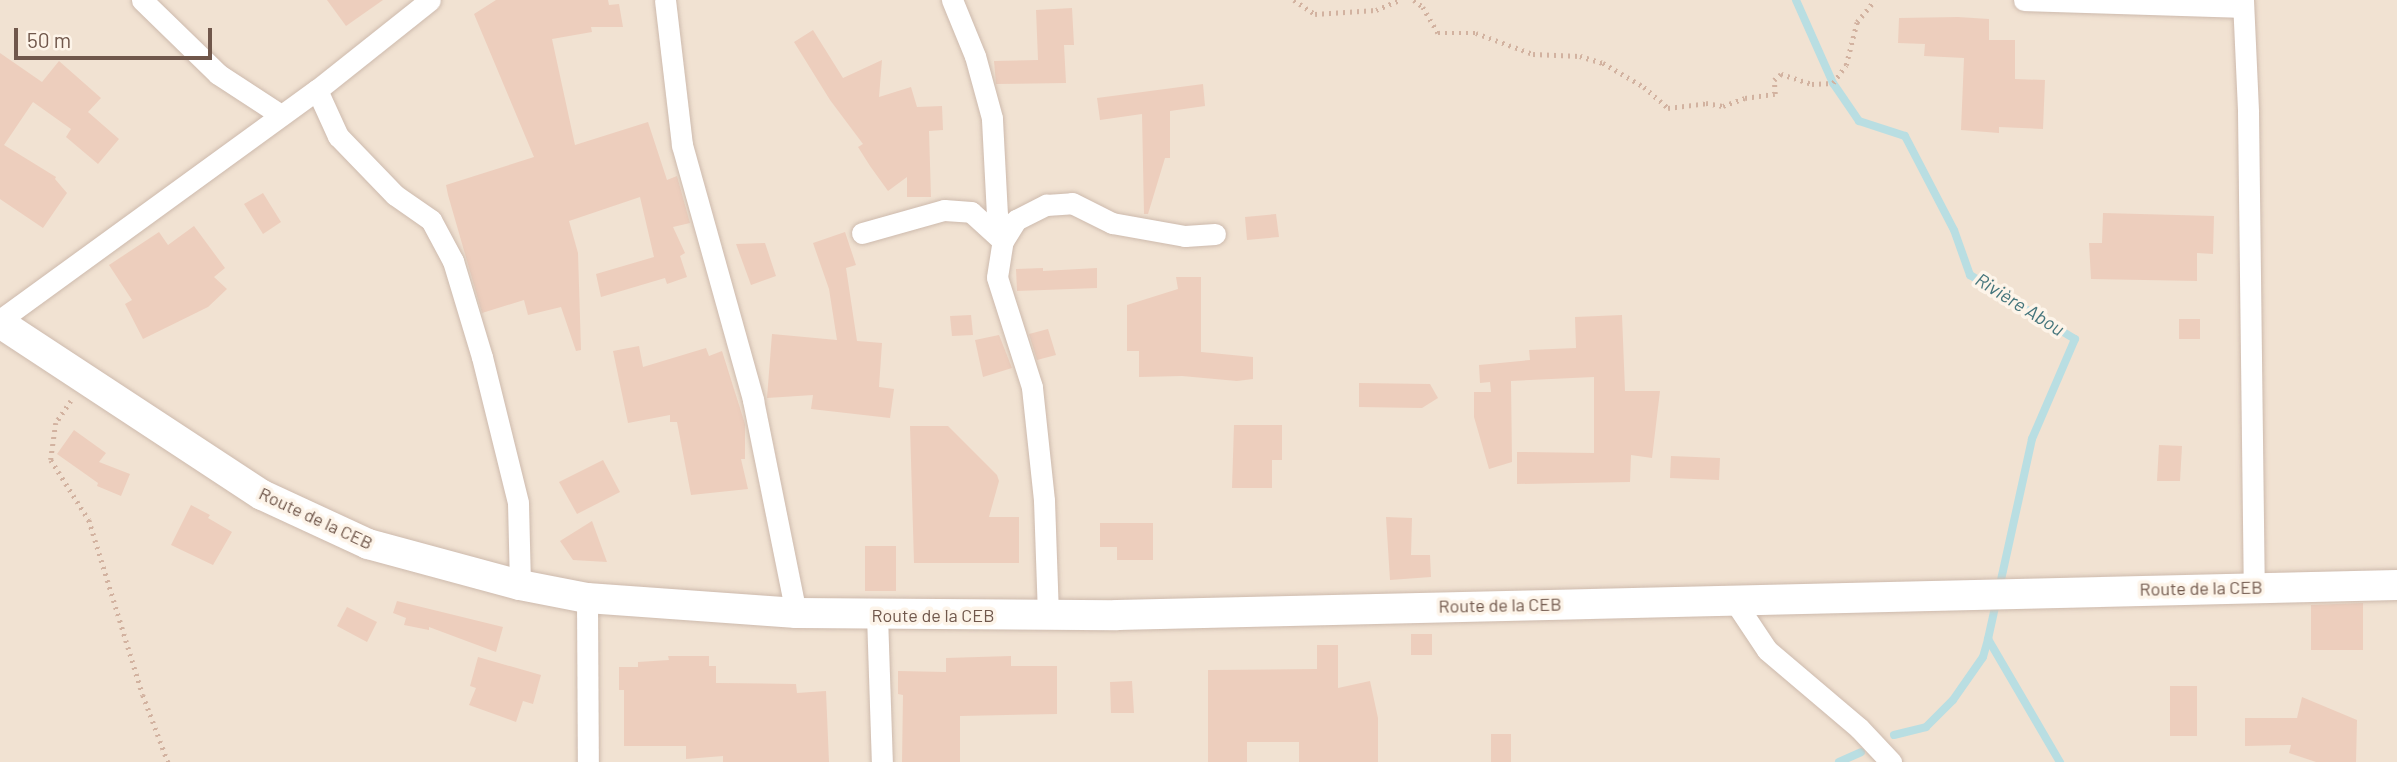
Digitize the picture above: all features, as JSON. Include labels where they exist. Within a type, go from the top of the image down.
[{"type":"main road","name":"Route de la CEB","points":[[0,321],[262,495],[368,544],[520,585],[587,597],[796,613],[1048,615],[2254,586],[2397,585]]},
{"type":"street","points":[[142,0],[218,74],[281,116]]},
{"type":"street","points":[[0,321],[317,90],[430,0]]},
{"type":"street","points":[[665,0],[682,145],[753,400],[796,613]]},
{"type":"street","points":[[951,0],[975,56],[992,118],[997,215],[1003,241]]},
{"type":"street","points":[[2024,0],[2243,4],[2248,112],[2254,586]]},
{"type":"street","points":[[317,90],[338,135],[395,195],[431,220],[453,261],[482,357],[518,503],[520,585]]},
{"type":"street","points":[[1048,615],[1044,500],[1032,387],[997,276],[1003,241],[1016,220],[1046,205],[1072,203],[1112,223],[1185,236],[1215,234]]},
{"type":"street","points":[[862,233],[943,210],[971,212],[1003,241]]},
{"type":"street","points":[[587,597],[588,762]]},
{"type":"street","points":[[1733,599],[1767,650],[1859,728],[1891,762]]},
{"type":"street","points":[[877,615],[882,762]]},
{"type":"path","points":[[1294,0],[1315,14],[1376,10],[1399,0]]},
{"type":"path","points":[[1414,0],[1423,7],[1438,33],[1476,33],[1533,54],[1580,56],[1623,73],[1668,108],[1683,108],[1706,103],[1723,106],[1745,97],[1775,94],[1774,80],[1781,74],[1812,85],[1833,83],[1846,65],[1857,22],[1875,0]]},
{"type":"path","points":[[86,380],[56,423],[51,460],[89,520],[143,695],[168,762]]},
{"type":"shaded area","points":[[0,0],[2397,0],[2397,762],[0,762]]},
{"type":"building","points":[[327,0],[383,0],[346,26]]},
{"type":"building","points":[[496,0],[608,0],[609,5],[619,4],[623,27],[591,27],[592,32],[552,39],[575,145],[648,122],[667,180],[677,176],[690,223],[673,227],[685,253],[680,256],[687,277],[667,284],[665,278],[601,297],[596,274],[654,257],[640,197],[569,221],[578,253],[581,350],[576,351],[561,307],[528,315],[524,300],[482,313],[448,195],[446,185],[534,157],[474,14]]},
{"type":"building","points":[[1072,8],[1074,45],[1064,45],[1066,83],[996,84],[994,61],[1038,60],[1036,10]]},
{"type":"building","points":[[1899,18],[1989,19],[1989,40],[2015,40],[2015,79],[2045,80],[2043,129],[1999,127],[1999,133],[1961,130],[1964,58],[1924,56],[1925,44],[1898,43]]},
{"type":"building","points":[[813,30],[843,78],[882,60],[879,97],[911,87],[917,107],[942,106],[943,130],[929,131],[931,197],[907,197],[907,177],[888,191],[870,166],[858,147],[863,144],[830,100],[794,42]]},
{"type":"building","points":[[0,53],[42,82],[59,61],[101,98],[88,112],[119,139],[98,164],[66,137],[71,129],[33,102],[4,145],[56,177],[67,193],[43,228],[0,199]]},
{"type":"building","points":[[1203,84],[1205,106],[1170,111],[1170,158],[1165,158],[1148,214],[1144,214],[1142,114],[1100,120],[1097,98]]},
{"type":"building","points":[[263,193],[281,222],[263,234],[244,204]]},
{"type":"building","points":[[2103,213],[2214,216],[2213,254],[2197,253],[2197,281],[2091,279],[2089,243],[2102,243]]},
{"type":"building","points":[[1276,214],[1279,237],[1247,240],[1245,217]]},
{"type":"building","points":[[194,226],[225,268],[214,277],[227,289],[208,307],[143,339],[125,304],[132,300],[109,265],[159,232],[168,245]]},
{"type":"building","points":[[845,232],[856,265],[846,268],[857,341],[882,343],[879,387],[894,389],[890,418],[811,409],[813,395],[767,398],[772,334],[837,340],[829,289],[813,243]]},
{"type":"building","points":[[765,243],[776,276],[751,285],[736,244]]},
{"type":"building","points":[[1043,268],[1043,271],[1097,268],[1097,288],[1017,291],[1016,269]]},
{"type":"building","points":[[1176,277],[1201,277],[1201,352],[1253,357],[1253,379],[1237,381],[1182,376],[1139,377],[1139,351],[1127,351],[1127,305],[1178,289]]},
{"type":"building","points":[[971,315],[973,335],[952,336],[950,316]]},
{"type":"building","points":[[1622,315],[1625,391],[1660,391],[1652,458],[1631,455],[1630,482],[1517,484],[1517,452],[1594,453],[1594,377],[1511,381],[1512,462],[1489,469],[1474,417],[1474,392],[1491,392],[1490,382],[1480,383],[1479,365],[1530,360],[1529,350],[1576,348],[1575,317]]},
{"type":"building","points":[[2179,319],[2200,319],[2200,339],[2179,339]]},
{"type":"building","points":[[1048,329],[1056,355],[1037,360],[1029,334]]},
{"type":"building","points":[[999,335],[1012,368],[983,377],[975,340]]},
{"type":"building","points":[[639,346],[643,367],[706,348],[709,356],[722,351],[745,424],[745,459],[741,459],[748,489],[691,495],[677,422],[670,422],[670,415],[628,423],[613,351]]},
{"type":"building","points":[[1359,383],[1430,384],[1438,398],[1422,408],[1359,407]]},
{"type":"building","points":[[1234,425],[1282,425],[1282,460],[1272,460],[1272,488],[1232,488]]},
{"type":"building","points":[[910,426],[948,426],[997,475],[999,481],[989,517],[1019,517],[1019,563],[914,563]]},
{"type":"building","points":[[74,430],[106,453],[99,462],[130,474],[121,496],[97,486],[98,483],[57,454]]},
{"type":"building","points":[[2159,445],[2182,446],[2180,481],[2157,481]]},
{"type":"building","points":[[1671,456],[1720,458],[1719,480],[1670,478]]},
{"type":"building","points":[[603,460],[620,492],[577,514],[559,482]]},
{"type":"building","points":[[191,505],[232,532],[213,565],[171,545]]},
{"type":"building","points":[[1386,517],[1412,518],[1411,555],[1430,555],[1431,577],[1390,580]]},
{"type":"building","points":[[592,521],[607,562],[573,560],[560,541]]},
{"type":"building","points":[[1100,523],[1153,523],[1153,560],[1117,560],[1117,547],[1100,547]]},
{"type":"building","points":[[865,546],[896,546],[896,591],[865,591]]},
{"type":"building","points":[[397,601],[503,627],[496,652],[429,627],[429,630],[404,625],[406,618],[393,613]]},
{"type":"building","points":[[2363,603],[2363,650],[2311,650],[2311,605]]},
{"type":"building","points":[[347,607],[377,622],[367,642],[337,626]]},
{"type":"building","points":[[1411,634],[1432,634],[1432,655],[1411,655]]},
{"type":"building","points":[[1317,645],[1338,645],[1338,688],[1370,681],[1378,718],[1378,762],[1299,762],[1299,742],[1247,742],[1247,762],[1208,762],[1208,670],[1317,669]]},
{"type":"building","points":[[668,656],[709,656],[709,666],[716,666],[716,683],[796,684],[797,693],[826,691],[829,762],[723,762],[723,756],[686,759],[686,746],[624,746],[624,690],[619,690],[619,667],[638,667],[638,662],[669,660]]},
{"type":"building","points":[[1011,656],[1011,666],[1057,666],[1057,714],[960,716],[960,762],[902,762],[903,695],[898,694],[898,671],[946,672],[946,658]]},
{"type":"building","points":[[478,657],[541,675],[533,704],[523,701],[516,722],[469,705],[476,688],[470,686]]},
{"type":"building","points":[[1132,681],[1134,713],[1111,713],[1110,682]]},
{"type":"building","points":[[2170,686],[2197,686],[2197,736],[2170,736]]},
{"type":"building","points":[[2302,697],[2357,720],[2356,762],[2316,762],[2289,753],[2291,745],[2245,746],[2245,718],[2297,718]]},
{"type":"building","points":[[1491,734],[1511,734],[1511,762],[1491,762]]},
{"type":"waterway","name":"Rivière Abou","points":[[1796,0],[1833,83],[1859,121],[1905,136],[1954,230],[1970,275],[2075,339],[2032,439],[1988,639],[2060,762]]},
{"type":"waterway","points":[[1894,735],[1926,727],[1953,700],[1983,657],[1988,639]]},
{"type":"waterway","points":[[1839,762],[1861,752]]}]
